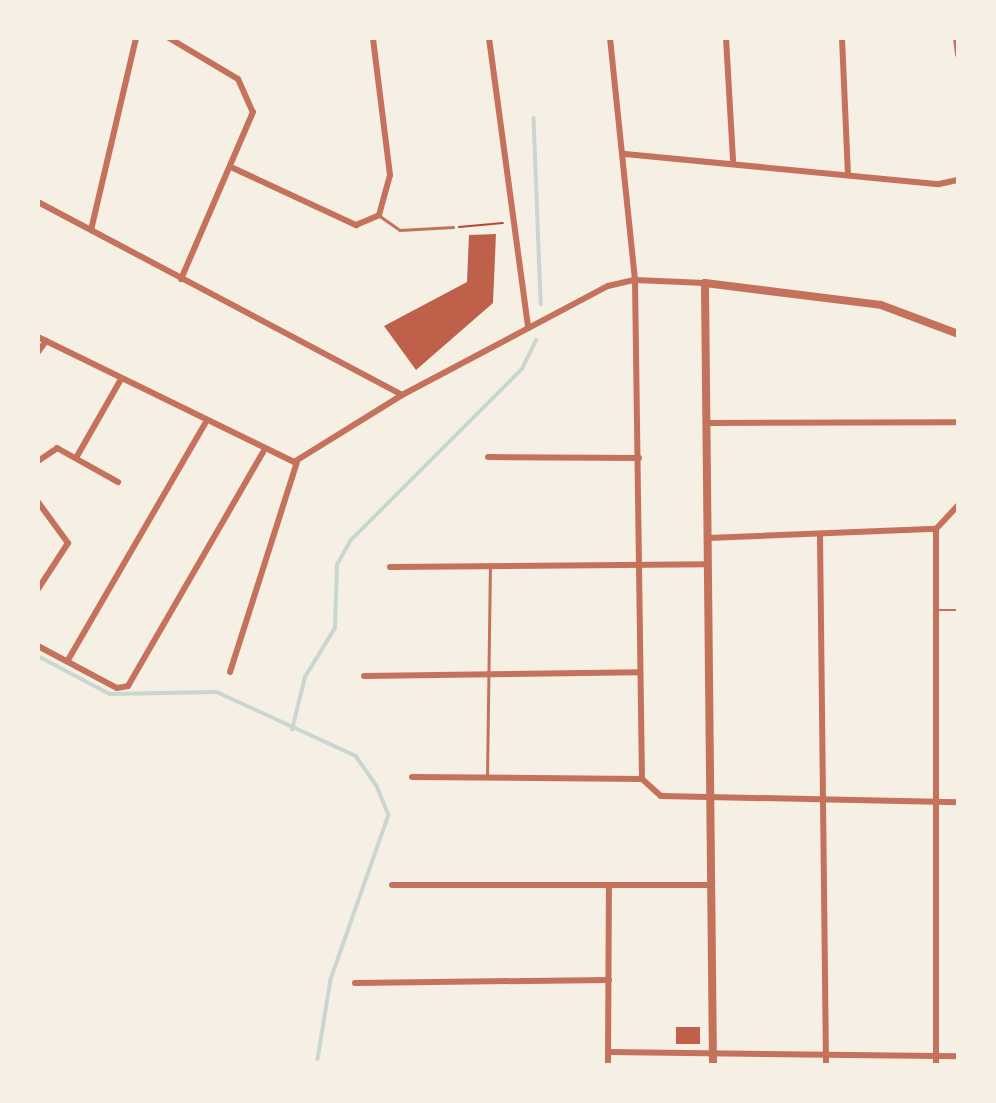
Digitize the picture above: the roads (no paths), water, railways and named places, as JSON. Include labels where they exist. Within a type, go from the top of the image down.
[{"type":"street","points":[[91,230],[136,38]]},
{"type":"street","points":[[169,38],[246,89],[253,112],[233,168],[181,279]]},
{"type":"street","points":[[233,168],[356,225],[379,215],[390,175],[373,38]]},
{"type":"street","points":[[489,38],[528,325]]},
{"type":"street","points":[[610,38],[625,154],[635,279],[642,779],[657,795],[823,802],[957,802]]},
{"type":"street","points":[[726,38],[733,160]]},
{"type":"street","points":[[842,38],[848,174]]},
{"type":"street","points":[[956,38],[957,55]]},
{"type":"street","points":[[625,154],[733,160],[939,184],[957,180]]},
{"type":"street","points":[[38,202],[402,395]]},
{"type":"street","points":[[230,672],[297,461],[402,395],[528,325],[635,279],[705,283],[881,304],[957,334]]},
{"type":"street","points":[[705,283],[709,423],[713,1065]]},
{"type":"street","points":[[38,352],[42,339],[263,452],[297,461]]},
{"type":"street","points":[[76,458],[120,381]]},
{"type":"street","points":[[709,423],[957,422]]},
{"type":"street","points":[[68,660],[205,424]]},
{"type":"street","points":[[38,461],[52,448],[76,458],[118,482]]},
{"type":"street","points":[[38,646],[117,688],[132,680],[263,452]]},
{"type":"street","points":[[488,457],[639,458]]},
{"type":"street","points":[[38,502],[68,543],[38,589]]},
{"type":"street","points":[[936,1065],[936,529],[957,505]]},
{"type":"street","points":[[708,538],[936,529]]},
{"type":"street","points":[[820,535],[826,1065]]},
{"type":"street","points":[[390,567],[708,564]]},
{"type":"street","points":[[363,676],[640,672]]},
{"type":"street","points":[[412,777],[642,779]]},
{"type":"street","points":[[392,885],[711,886]]},
{"type":"street","points":[[608,1065],[609,886]]},
{"type":"street","points":[[355,983],[609,980]]},
{"type":"street","points":[[608,1052],[826,1052],[957,1056]]},
{"type":"lane","points":[[379,215],[400,230],[453,227]]},
{"type":"lane","points":[[486,778],[490,567]]},
{"type":"lane","points":[[937,610],[957,610]]},
{"type":"waterway","points":[[534,118],[541,304]]},
{"type":"waterway","points":[[292,730],[305,677],[335,628],[337,565],[351,540],[522,369],[536,340]]},
{"type":"waterway","points":[[38,656],[110,694],[217,692],[356,756],[377,786],[389,815],[331,980],[318,1059]]}]
